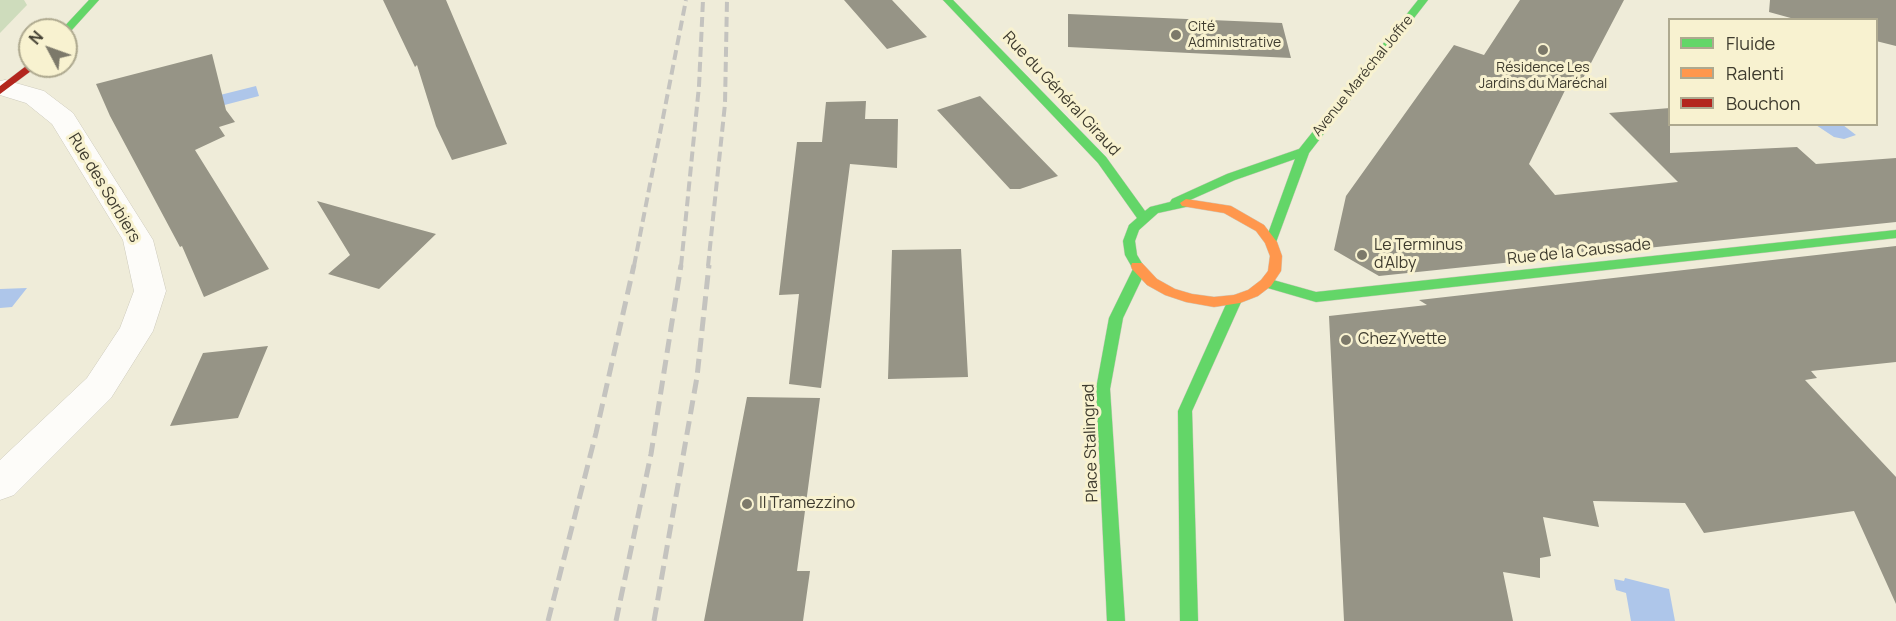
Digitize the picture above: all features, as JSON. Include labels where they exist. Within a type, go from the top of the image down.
[{"type":"main road","points":[[77,18],[94,0]]},
{"type":"main road","name":"Rue du Général Giraud","points":[[948,0],[1047,100],[1102,160],[1143,217]]},
{"type":"main road","name":"Avenue Maréchal Joffre","points":[[1303,152],[1423,0]]},
{"type":"main road","points":[[3,90],[18,77]]},
{"type":"main road","points":[[1167,206],[1186,203],[1227,209],[1260,228],[1271,242],[1276,256],[1274,271],[1266,283],[1253,293],[1235,300],[1214,302],[1180,296],[1152,282],[1139,270],[1131,255],[1129,241],[1133,228],[1143,217],[1167,206],[1231,177],[1303,152]]},
{"type":"main road","points":[[1271,242],[1303,152]]},
{"type":"main road","name":"Rue de la Caussade","points":[[1266,283],[1316,297],[1896,234]]},
{"type":"main road","name":"Place Stalingrad","points":[[1116,621],[1103,389],[1116,318],[1139,270]]},
{"type":"main road","points":[[1189,621],[1185,411],[1195,384],[1235,300]]},
{"type":"street","name":"Rue des Sorbiers","points":[[0,484],[99,388],[136,331],[150,291],[138,240],[63,119],[35,97],[3,90]]},
{"type":"green space","points":[[0,0],[24,0],[27,5],[0,33]]},
{"type":"water","points":[[256,86],[259,96],[213,108],[212,97]]},
{"type":"water","points":[[1818,126],[1844,126],[1856,135],[1844,139],[1834,137]]},
{"type":"water","points":[[27,288],[12,307],[0,308],[0,289]]},
{"type":"water","points":[[1625,578],[1669,589],[1675,621],[1631,621],[1626,593],[1616,590],[1614,579],[1624,581]]},
{"type":"building","points":[[383,0],[446,0],[507,144],[452,160],[436,126],[417,65],[415,67]]},
{"type":"building","points":[[844,0],[892,0],[927,37],[887,49]]},
{"type":"building","points":[[1520,0],[1624,0],[1580,84],[1572,76],[1529,164],[1555,195],[1678,182],[1609,113],[1668,108],[1670,153],[1797,147],[1816,164],[1896,158],[1896,222],[1379,276],[1334,250],[1346,196],[1454,45],[1484,55]]},
{"type":"building","points":[[1770,0],[1896,0],[1896,46],[1878,42],[1878,18],[1791,18],[1769,12]]},
{"type":"building","name":"Cité Administrative","points":[[1068,14],[1282,23],[1291,58],[1068,47]]},
{"type":"building","points":[[212,54],[226,110],[235,122],[219,127],[225,136],[195,150],[269,269],[204,297],[182,246],[180,247],[110,116],[96,84]]},
{"type":"building","points":[[980,96],[1058,176],[1020,189],[1010,189],[937,110]]},
{"type":"building","points":[[866,101],[865,119],[898,119],[897,168],[850,164],[821,388],[789,384],[799,294],[779,295],[797,142],[822,142],[826,102]]},
{"type":"building","points":[[317,201],[436,234],[379,289],[328,274],[350,255]]},
{"type":"building","points":[[1896,246],[1896,362],[1811,371],[1817,378],[1805,380],[1896,477],[1896,604],[1854,511],[1704,533],[1685,503],[1593,501],[1599,527],[1543,517],[1551,556],[1540,558],[1540,578],[1503,572],[1513,621],[1344,621],[1329,316],[1427,305],[1419,300]]},
{"type":"building","points":[[961,249],[968,377],[888,379],[892,250]]},
{"type":"building","points":[[268,346],[238,418],[170,426],[203,353]]},
{"type":"building","points":[[747,397],[820,398],[797,571],[810,571],[803,621],[704,621]]},
{"type":"railway","points":[[634,266],[686,0]]},
{"type":"railway","points":[[681,266],[699,86],[703,0]]},
{"type":"railway","points":[[708,266],[725,104],[727,0]]},
{"type":"railway","points":[[548,621],[596,433],[634,265]]},
{"type":"railway","points":[[616,621],[651,454],[681,265]]},
{"type":"railway","points":[[654,621],[697,377],[709,265]]},
{"type":"traffic: fast","points":[[77,18],[94,0]]},
{"type":"traffic: fast","points":[[948,0],[1102,160],[1143,217]]},
{"type":"traffic: fast","points":[[1271,242],[1303,152],[1423,0]]},
{"type":"traffic: fast","points":[[1176,202],[1231,177],[1303,152]]},
{"type":"traffic: fast","points":[[1137,266],[1131,255],[1129,241],[1133,228],[1154,210],[1186,203]]},
{"type":"traffic: fast","points":[[1266,283],[1316,297],[1896,234]]},
{"type":"traffic: fast","points":[[1116,621],[1103,389],[1116,318],[1139,270]]},
{"type":"traffic: fast","points":[[1189,621],[1185,411],[1235,300]]},
{"type":"traffic: slow","points":[[1137,266],[1152,282],[1170,292],[1191,299],[1214,302],[1235,300],[1253,293],[1266,283],[1274,271],[1276,256],[1271,242],[1260,228],[1227,209],[1186,203]]},
{"type":"traffic: jam","points":[[0,91],[18,76]]},
{"type":"place","name":"Cité Administrative","points":[[1176,35]]},
{"type":"place","name":"Résidence Les Jardins du Maréchal","points":[[1543,50]]},
{"type":"place","name":"Le Terminus d'Alby","points":[[1362,255]]},
{"type":"place","name":"Chez Yvette","points":[[1346,340]]},
{"type":"place","name":"Il Tramezzino","points":[[747,504]]}]
